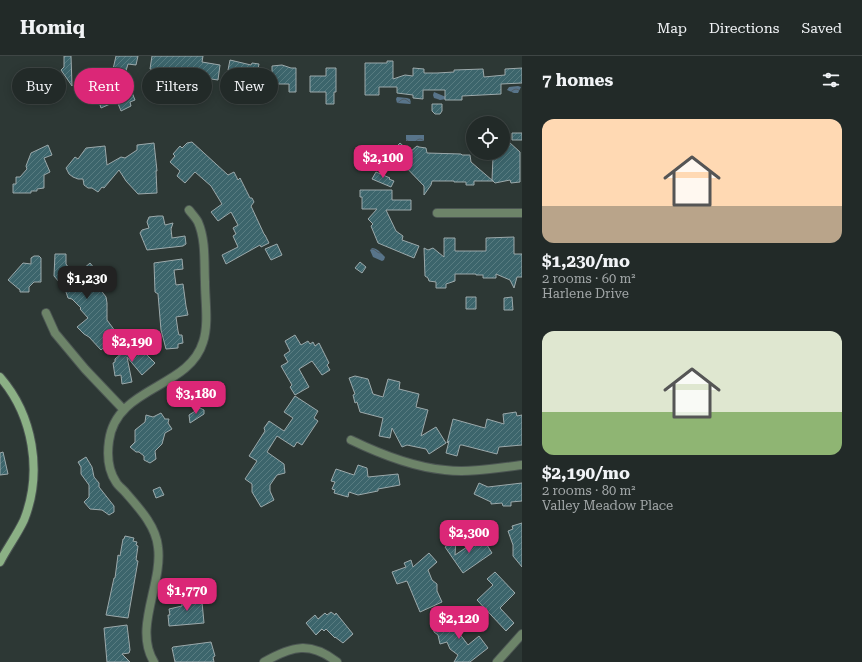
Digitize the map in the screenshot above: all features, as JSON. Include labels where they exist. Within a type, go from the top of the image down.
[{"type":"main road","points":[[0,377],[19,404],[28,425],[32,444],[33,477],[29,502],[24,519],[16,536],[0,562]]},
{"type":"street","points":[[154,662],[149,653],[146,639],[146,625],[158,565],[158,546],[154,530],[116,482],[110,469],[108,454],[109,439],[114,424],[123,409],[142,395],[177,375],[193,361],[204,342],[206,316],[203,238],[198,222],[190,210]]},
{"type":"street","points":[[437,213],[522,213]]},
{"type":"street","points":[[46,313],[55,333],[85,369],[123,409]]},
{"type":"street","points":[[351,440],[383,455],[428,468],[446,470],[480,470],[522,465]]},
{"type":"street","points":[[497,662],[522,634]]},
{"type":"street","points":[[264,662],[290,649],[301,648],[315,649],[327,654],[337,662]]},
{"type":"water","points":[[509,87],[521,87],[518,93],[507,90]]},
{"type":"water","points":[[434,92],[446,97],[446,99],[440,100],[434,98]]},
{"type":"water","points":[[397,97],[410,99],[411,103],[397,103]]},
{"type":"water","points":[[406,135],[424,135],[424,141],[406,141]]},
{"type":"water","points":[[372,248],[377,250],[385,257],[384,260],[382,261],[373,257],[370,250]]},
{"type":"building","points":[[64,56],[71,56],[72,86],[66,77],[66,68],[63,68]]},
{"type":"building","points":[[116,56],[138,56],[136,65],[128,64],[127,68],[113,68]]},
{"type":"building","points":[[152,56],[203,56],[202,62],[220,65],[218,80],[212,79],[212,68],[150,68]]},
{"type":"building","points":[[230,60],[251,65],[252,63],[259,64],[258,68],[228,68]]},
{"type":"building","points":[[387,61],[393,61],[393,79],[405,75],[413,76],[413,68],[424,69],[424,73],[483,69],[484,77],[505,75],[505,69],[522,68],[522,83],[501,84],[501,94],[462,96],[462,100],[445,100],[445,90],[423,90],[423,99],[413,98],[413,95],[397,93],[397,87],[379,87],[379,95],[365,95],[365,63],[387,63]]},
{"type":"building","points":[[282,65],[296,68],[296,92],[289,92],[289,84],[278,84],[278,68],[272,68],[272,66]]},
{"type":"building","points":[[326,68],[336,68],[336,92],[334,92],[334,104],[326,104],[326,92],[310,92],[310,76],[326,76]]},
{"type":"building","points":[[100,104],[110,104],[101,108]]},
{"type":"building","points":[[118,104],[130,104],[131,106],[121,111]]},
{"type":"building","points":[[432,104],[442,104],[442,111],[440,114],[435,114],[432,111]]},
{"type":"building","points":[[512,133],[522,133],[522,140],[512,140]]},
{"type":"building","points":[[192,142],[228,175],[234,172],[238,180],[240,178],[250,198],[252,198],[254,202],[251,206],[269,243],[261,247],[260,245],[226,264],[222,255],[238,247],[233,236],[236,234],[233,228],[238,225],[231,212],[218,221],[211,212],[222,204],[211,186],[195,172],[185,183],[177,176],[180,171],[170,162],[175,156],[173,154],[180,146],[182,148],[187,143]]},
{"type":"building","points":[[154,143],[157,171],[157,193],[138,194],[126,181],[119,170],[104,188],[102,187],[98,192],[84,185],[83,179],[78,179],[69,174],[66,168],[75,157],[78,159],[86,148],[105,146],[107,165],[121,157],[125,158],[137,150],[137,145]]},
{"type":"building","points":[[400,143],[410,152],[417,146],[426,148],[427,153],[466,155],[466,160],[471,160],[471,162],[493,181],[474,181],[474,185],[466,185],[466,182],[432,181],[424,195],[424,186],[400,161],[393,169],[379,157],[390,146],[394,149]]},
{"type":"building","points":[[510,143],[520,152],[520,182],[511,183],[510,180],[495,183],[492,180],[493,160],[510,160]]},
{"type":"building","points":[[48,145],[52,155],[44,158],[50,172],[44,175],[44,188],[37,189],[37,191],[31,191],[31,193],[13,193],[13,184],[16,184],[16,177],[20,177],[27,169],[26,166],[31,153]]},
{"type":"building","points":[[376,172],[394,181],[391,187],[372,179]]},
{"type":"building","points":[[360,190],[392,190],[392,200],[411,200],[411,210],[386,210],[396,231],[403,236],[402,240],[419,246],[414,258],[378,243],[371,226],[373,224],[368,219],[377,209],[362,209],[362,197],[360,197]]},
{"type":"building","points":[[163,216],[165,225],[173,223],[171,229],[172,238],[185,236],[186,244],[183,246],[147,250],[140,233],[142,230],[149,228],[147,222],[149,217]]},
{"type":"building","points":[[514,237],[514,254],[522,254],[522,277],[517,277],[514,288],[510,280],[496,274],[496,278],[483,278],[483,275],[476,274],[455,274],[455,281],[446,284],[446,288],[436,288],[436,282],[429,281],[425,276],[424,248],[428,250],[433,248],[444,257],[444,238],[455,238],[455,251],[486,251],[486,238]]},
{"type":"building","points":[[277,244],[282,255],[271,260],[265,249]]},
{"type":"building","points":[[55,254],[66,254],[66,264],[75,276],[90,263],[100,275],[94,281],[106,297],[107,320],[118,335],[101,350],[77,327],[88,318],[72,299],[68,298],[65,289],[54,276]]},
{"type":"building","points":[[34,256],[39,256],[41,258],[41,282],[34,282],[29,287],[29,292],[20,292],[20,290],[8,280],[23,263],[31,264],[31,258]]},
{"type":"building","points":[[182,259],[183,269],[174,270],[176,285],[183,284],[188,315],[176,317],[179,335],[182,335],[183,343],[178,344],[178,348],[166,349],[161,330],[158,294],[155,292],[154,263]]},
{"type":"building","points":[[360,262],[366,267],[362,273],[355,268]]},
{"type":"building","points":[[466,297],[476,297],[476,309],[466,309]]},
{"type":"building","points":[[512,297],[513,310],[504,310],[504,298]]},
{"type":"building","points":[[295,335],[301,345],[308,341],[310,344],[313,342],[315,346],[319,343],[329,363],[327,365],[330,370],[322,375],[312,361],[299,369],[309,387],[295,395],[290,387],[292,385],[281,366],[288,362],[284,355],[290,351],[285,341]]},
{"type":"building","points":[[133,343],[136,344],[155,363],[142,375],[127,357],[132,382],[122,384],[121,375],[115,376],[113,363],[115,362],[115,359]]},
{"type":"building","points":[[355,376],[368,379],[373,394],[383,397],[388,379],[400,382],[399,389],[419,394],[416,407],[428,410],[421,436],[436,427],[446,443],[429,454],[426,449],[407,445],[402,447],[392,428],[390,438],[379,436],[383,418],[360,412],[357,402],[355,403],[353,395],[355,394],[349,378]]},
{"type":"building","points":[[295,396],[318,411],[314,418],[318,421],[302,445],[297,442],[294,447],[277,436],[267,452],[284,464],[285,473],[277,475],[270,485],[270,491],[274,500],[261,507],[252,492],[252,484],[245,479],[257,461],[249,456],[265,431],[264,428],[269,421],[284,431],[293,418],[284,412]]},
{"type":"building","points":[[200,408],[204,410],[204,414],[190,423],[189,415]]},
{"type":"building","points":[[516,412],[517,416],[522,415],[522,445],[499,447],[497,454],[460,445],[457,456],[446,453],[453,419],[485,428],[487,419],[504,424],[503,414]]},
{"type":"building","points":[[161,413],[165,419],[169,419],[168,423],[172,429],[165,433],[162,444],[155,451],[156,459],[150,463],[144,460],[144,456],[139,452],[136,452],[130,447],[135,442],[135,430],[145,422],[146,415],[153,417]]},
{"type":"building","points":[[3,452],[8,474],[0,475],[0,453]]},
{"type":"building","points":[[86,457],[92,467],[94,477],[99,483],[99,487],[114,506],[114,512],[109,515],[102,510],[90,509],[84,502],[89,497],[89,485],[81,474],[81,467],[78,462]]},
{"type":"building","points":[[358,465],[367,468],[368,477],[398,474],[400,485],[378,489],[378,491],[358,495],[349,492],[348,497],[334,493],[335,490],[332,489],[335,482],[331,481],[336,469],[354,475]]},
{"type":"building","points":[[479,483],[488,487],[522,483],[522,501],[511,502],[511,506],[503,506],[502,503],[491,504],[491,502],[474,494]]},
{"type":"building","points":[[160,487],[164,495],[156,498],[153,490]]},
{"type":"building","points":[[522,523],[522,567],[513,556],[513,545],[508,531],[513,529],[512,526]]},
{"type":"building","points":[[125,536],[134,538],[133,541],[137,542],[136,545],[138,546],[136,560],[138,561],[128,618],[106,615],[115,578],[118,555],[120,556],[123,539]]},
{"type":"building","points":[[482,537],[492,553],[463,573],[445,547],[456,539],[455,555]]},
{"type":"building","points":[[429,553],[437,562],[428,570],[432,580],[437,584],[437,591],[442,602],[420,612],[407,581],[397,584],[392,572],[406,567],[404,563],[411,560],[413,567]]},
{"type":"building","points":[[495,572],[515,593],[500,608],[514,623],[506,631],[477,600],[493,585],[487,579]]},
{"type":"building","points":[[195,594],[196,603],[202,602],[204,623],[169,626],[169,609],[182,606],[181,596]]},
{"type":"building","points":[[331,612],[335,615],[336,613],[353,634],[343,643],[335,638],[326,629],[324,631],[322,629],[316,635],[306,623],[315,615],[318,619],[325,613],[327,615]]},
{"type":"building","points":[[443,617],[451,627],[462,617],[464,620],[465,619],[469,624],[459,633],[468,645],[479,636],[488,648],[470,662],[454,662],[458,655],[450,649],[447,642],[440,644],[438,635],[434,632],[433,626]]},
{"type":"building","points":[[127,625],[130,650],[129,653],[122,654],[130,662],[107,662],[104,628]]},
{"type":"building","points":[[211,642],[215,656],[213,657],[214,662],[175,662],[173,647]]}]
